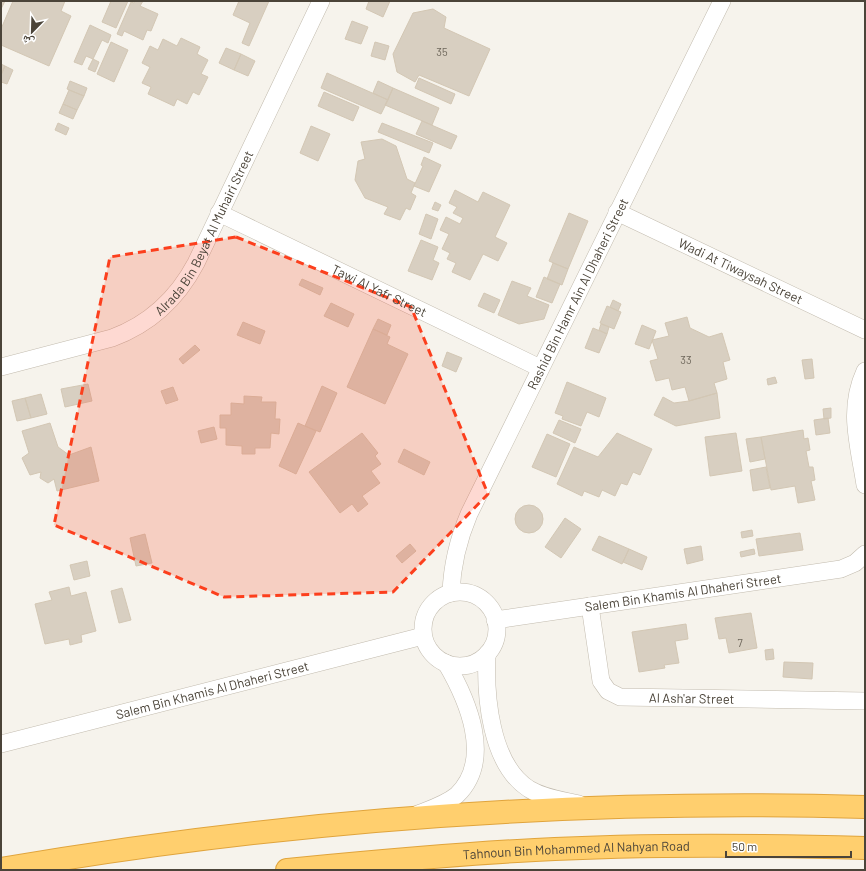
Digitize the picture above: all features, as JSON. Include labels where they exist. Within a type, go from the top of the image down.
[{"type":"highway","points":[[1,869],[276,830],[407,818],[596,808],[723,805],[865,807]]},
{"type":"highway","name":"Tahnoun Bin Mohammed Al Nahyan Road","points":[[287,870],[450,855],[536,850],[707,845],[865,848]]},
{"type":"street","name":"Alrada Bin Beyat Al Muhairi Street","points":[[1,367],[112,338],[127,332],[155,315],[175,295],[188,278],[321,1]]},
{"type":"street","name":"Rashid Bin Hamr Ain Al Dhaheri Street","points":[[451,593],[454,561],[462,529],[722,1]]},
{"type":"street","name":"Wadi At Tiwaysah Street","points":[[617,212],[865,330]]},
{"type":"street","name":"Tawi Al Yafr Street","points":[[219,213],[540,368]]},
{"type":"street","points":[[865,371],[857,393],[854,420],[865,486]]},
{"type":"street","name":"Salem Bin Khamis Al Dhaheri Street","points":[[496,620],[841,568],[855,563],[865,554]]},
{"type":"street","points":[[451,593],[470,594],[479,598],[487,604],[496,620],[495,638],[487,654],[478,661],[468,665],[457,666],[446,663],[431,652],[423,636],[423,624],[426,614],[432,604],[441,597],[451,593]]},
{"type":"street","name":"Al Ash'ar Street","points":[[590,606],[601,681],[608,692],[620,697],[865,701]]},
{"type":"street","name":"Salem Bin Khamis Al Dhaheri Street","points":[[1,744],[423,636]]},
{"type":"street","points":[[487,654],[487,687],[491,719],[501,750],[513,774],[520,782],[538,793],[596,808]]},
{"type":"street","points":[[407,818],[448,801],[463,787],[472,770],[474,746],[471,717],[461,689],[446,663]]},
{"type":"highlighted area","points":[[236,237],[411,307],[488,494],[393,592],[224,597],[54,525],[110,257]]},
{"type":"building","points":[[1,1],[5,1],[1,9]]},
{"type":"building","points":[[13,1],[65,1],[61,11],[71,16],[49,66],[1,45],[1,29]]},
{"type":"building","points":[[111,1],[128,1],[116,28],[102,22]]},
{"type":"building","points":[[135,1],[143,1],[140,6],[158,14],[151,31],[147,30],[143,40],[124,31],[122,36],[117,34],[131,2],[134,3]]},
{"type":"building","points":[[239,1],[269,1],[249,46],[242,43],[250,23],[233,15]]},
{"type":"building","points":[[369,1],[390,1],[383,17],[366,9]]},
{"type":"building","points":[[433,9],[446,17],[444,28],[490,49],[469,96],[419,75],[415,82],[397,72],[393,54],[413,13]]},
{"type":"building","points":[[352,21],[368,27],[361,44],[345,39]]},
{"type":"building","points":[[90,25],[111,35],[108,43],[102,40],[93,59],[86,56],[82,65],[74,62]]},
{"type":"building","points":[[181,38],[200,47],[197,54],[208,60],[201,74],[208,77],[199,95],[193,92],[187,104],[177,99],[174,106],[148,94],[151,87],[142,83],[150,67],[142,63],[150,46],[158,50],[163,39],[177,46]]},
{"type":"building","points":[[111,42],[128,50],[114,82],[97,74]]},
{"type":"building","points":[[375,42],[389,46],[385,60],[371,56]]},
{"type":"building","points":[[226,48],[241,54],[234,70],[219,63]]},
{"type":"building","points":[[241,54],[255,61],[248,76],[234,70]]},
{"type":"building","points":[[93,59],[99,62],[95,72],[88,69]]},
{"type":"building","points":[[1,64],[5,66],[1,75]]},
{"type":"building","points":[[5,66],[13,70],[7,84],[1,82],[1,75]]},
{"type":"building","points":[[327,73],[388,100],[381,114],[321,88]]},
{"type":"building","points":[[419,78],[455,94],[451,104],[415,88]]},
{"type":"building","points":[[70,81],[87,88],[84,96],[67,89]]},
{"type":"building","points":[[378,81],[393,88],[388,100],[373,93]]},
{"type":"building","points":[[393,88],[439,108],[432,125],[385,105]]},
{"type":"building","points":[[69,90],[84,96],[77,110],[63,104]]},
{"type":"building","points":[[324,92],[359,107],[353,121],[318,106]]},
{"type":"building","points":[[63,104],[77,110],[73,119],[59,113]]},
{"type":"building","points":[[422,121],[457,136],[451,149],[416,134]]},
{"type":"building","points":[[58,123],[69,128],[66,135],[55,130]]},
{"type":"building","points":[[382,123],[433,143],[429,153],[378,132]]},
{"type":"building","points":[[311,126],[330,134],[318,161],[300,153]]},
{"type":"building","points":[[382,139],[396,146],[407,179],[415,183],[411,193],[416,196],[410,210],[406,208],[400,220],[384,214],[388,207],[365,198],[355,180],[358,161],[365,159],[361,142]]},
{"type":"building","points":[[424,157],[441,165],[429,192],[414,186],[423,166],[421,165]]},
{"type":"building","points":[[455,190],[478,202],[483,192],[510,205],[495,237],[507,243],[498,261],[483,254],[470,280],[452,272],[456,263],[447,259],[450,253],[442,249],[449,234],[440,230],[446,217],[460,224],[463,218],[453,213],[457,207],[449,203]]},
{"type":"building","points":[[435,202],[441,205],[438,211],[432,209]]},
{"type":"building","points":[[569,213],[588,221],[568,269],[549,261]]},
{"type":"building","points":[[426,214],[438,219],[431,239],[419,234]]},
{"type":"building","points":[[421,240],[438,247],[433,260],[439,263],[432,280],[408,271]]},
{"type":"building","points":[[553,263],[568,269],[562,285],[547,279]]},
{"type":"building","points":[[544,277],[560,284],[552,303],[536,297]]},
{"type":"building","points":[[302,279],[323,288],[320,295],[299,285]]},
{"type":"building","points":[[512,281],[531,288],[527,296],[549,305],[544,319],[519,324],[498,315]]},
{"type":"building","points":[[484,293],[500,300],[494,313],[478,306]]},
{"type":"building","points":[[613,300],[621,304],[618,311],[610,307]]},
{"type":"building","points":[[331,303],[354,314],[348,327],[324,316]]},
{"type":"building","points":[[607,306],[621,312],[614,329],[600,323]]},
{"type":"building","points":[[687,317],[690,328],[709,337],[722,333],[730,360],[723,362],[727,379],[714,383],[717,393],[689,401],[685,387],[672,390],[669,378],[656,381],[650,361],[658,359],[652,340],[669,336],[665,323]]},
{"type":"building","points":[[378,319],[391,325],[387,335],[373,329]]},
{"type":"building","points":[[243,322],[265,331],[260,344],[237,335]]},
{"type":"building","points":[[601,324],[609,327],[607,334],[599,330]]},
{"type":"building","points":[[642,325],[656,331],[649,349],[635,344]]},
{"type":"building","points":[[593,328],[607,334],[599,353],[585,348]]},
{"type":"building","points":[[373,329],[390,337],[387,344],[408,354],[385,404],[347,387]]},
{"type":"building","points":[[195,345],[200,350],[183,364],[179,359]]},
{"type":"building","points":[[447,352],[462,358],[456,372],[442,366]]},
{"type":"building","points":[[812,359],[814,378],[805,379],[802,360]]},
{"type":"building","points":[[775,377],[777,383],[768,385],[767,379]]},
{"type":"building","points":[[567,382],[606,398],[599,417],[587,412],[581,426],[562,419],[563,416],[555,413]]},
{"type":"building","points":[[88,384],[92,401],[65,407],[61,389]]},
{"type":"building","points":[[322,386],[337,393],[320,432],[305,426]]},
{"type":"building","points":[[173,387],[178,400],[166,404],[161,391]]},
{"type":"building","points":[[717,393],[720,418],[676,426],[654,415],[663,397],[674,403],[689,401]]},
{"type":"building","points":[[41,394],[47,414],[31,418],[25,398]]},
{"type":"building","points":[[244,396],[262,397],[261,402],[276,402],[275,419],[280,419],[279,434],[271,433],[270,448],[255,448],[255,454],[242,454],[242,446],[226,445],[226,428],[220,428],[220,415],[231,415],[231,403],[244,404]]},
{"type":"building","points":[[25,398],[31,418],[17,421],[12,401]]},
{"type":"building","points":[[831,408],[831,418],[824,419],[823,409]]},
{"type":"building","points":[[828,418],[830,433],[816,435],[814,420]]},
{"type":"building","points":[[559,420],[581,429],[575,443],[553,433]]},
{"type":"building","points":[[50,423],[58,447],[69,455],[91,447],[99,481],[57,491],[54,479],[48,483],[40,478],[41,472],[30,475],[22,458],[29,453],[22,431]]},
{"type":"building","points":[[298,423],[316,431],[296,474],[279,466]]},
{"type":"building","points":[[214,427],[217,439],[201,443],[198,431]]},
{"type":"building","points":[[803,430],[804,439],[808,438],[810,450],[806,451],[809,467],[813,467],[815,480],[811,481],[815,500],[798,503],[795,486],[771,490],[761,437]]},
{"type":"building","points":[[362,433],[378,453],[375,456],[381,464],[371,471],[380,483],[362,496],[368,504],[358,512],[352,504],[340,513],[309,472]]},
{"type":"building","points":[[617,433],[652,449],[640,475],[633,472],[627,485],[621,483],[615,496],[602,490],[599,497],[584,491],[582,496],[557,484],[574,447],[598,457]]},
{"type":"building","points":[[736,433],[742,471],[710,476],[705,437]]},
{"type":"building","points":[[547,434],[570,444],[556,477],[532,467]]},
{"type":"building","points":[[761,437],[765,459],[750,462],[746,439]]},
{"type":"building","points":[[404,449],[430,462],[424,475],[398,462]]},
{"type":"building","points":[[766,467],[770,488],[753,491],[750,470]]},
{"type":"building","points":[[529,505],[539,509],[543,519],[539,529],[529,533],[519,529],[515,519],[519,509]]},
{"type":"building","points":[[565,518],[581,529],[561,558],[545,547]]},
{"type":"building","points":[[752,530],[753,536],[742,538],[741,532]]},
{"type":"building","points":[[800,533],[803,550],[759,556],[756,539]]},
{"type":"building","points":[[145,534],[152,563],[136,566],[130,538]]},
{"type":"building","points":[[599,536],[629,549],[622,564],[592,550]]},
{"type":"building","points":[[410,544],[416,551],[402,563],[396,556]]},
{"type":"building","points":[[701,546],[703,560],[687,564],[684,549]]},
{"type":"building","points":[[629,549],[647,557],[642,570],[623,562]]},
{"type":"building","points":[[754,549],[755,554],[741,557],[740,552]]},
{"type":"building","points":[[87,561],[90,576],[74,580],[70,565]]},
{"type":"building","points":[[69,587],[71,596],[86,592],[96,631],[81,635],[82,642],[70,645],[69,639],[45,644],[35,604],[52,600],[49,592]]},
{"type":"building","points":[[122,588],[131,620],[119,623],[111,591]]},
{"type":"building","points":[[751,613],[757,648],[729,653],[726,638],[719,639],[715,618]]},
{"type":"building","points":[[686,624],[688,639],[675,641],[679,663],[664,665],[665,668],[639,672],[632,632]]},
{"type":"building","points":[[773,649],[774,659],[766,660],[765,650]]},
{"type":"building","points":[[784,662],[813,663],[812,679],[783,677]]}]
